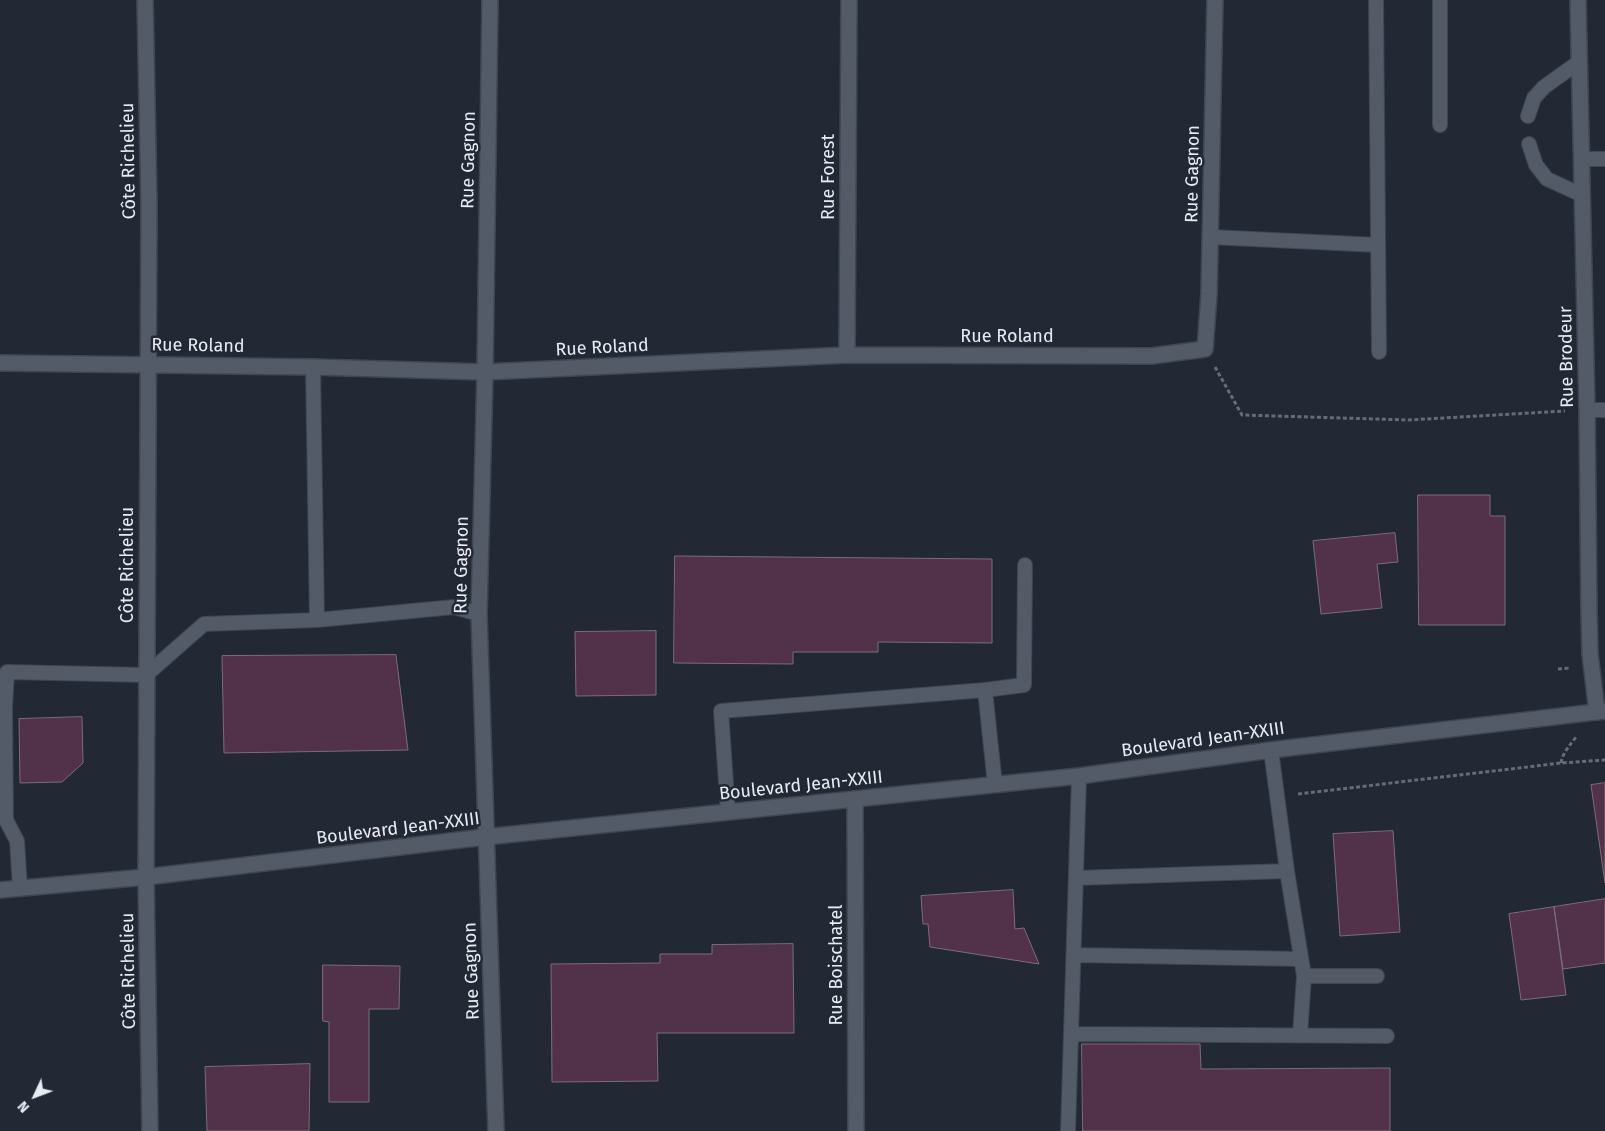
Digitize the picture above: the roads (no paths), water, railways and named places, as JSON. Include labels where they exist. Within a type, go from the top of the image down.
[{"type":"street","name":"Côte Richelieu","points":[[145,0],[149,205],[146,877],[150,1131]]},
{"type":"street","name":"Rue Gagnon","points":[[490,0],[485,372],[479,614],[496,1131]]},
{"type":"street","name":"Rue Forest","points":[[848,355],[849,0]]},
{"type":"street","name":"Rue Gagnon","points":[[1205,350],[1209,294],[1214,0]]},
{"type":"street","name":"Rue Brodeur","points":[[1578,0],[1590,654],[1601,712]]},
{"type":"street","name":"Rue Roland","points":[[0,363],[313,367],[485,372],[848,355],[1151,356],[1205,350]]},
{"type":"street","name":"Boulevard Jean-XXIII","points":[[0,890],[146,877],[485,837],[1079,776],[1271,750],[1601,712]]},
{"type":"street","name":"Rue Boischatel","points":[[855,799],[856,1131]]},
{"type":"lane","points":[[1376,0],[1379,352]]},
{"type":"lane","points":[[1440,0],[1440,125]]},
{"type":"lane","points":[[1528,116],[1534,98],[1544,86],[1579,62]]},
{"type":"lane","points":[[1529,144],[1536,165],[1548,178],[1582,195]]},
{"type":"lane","points":[[1581,159],[1605,159]]},
{"type":"lane","points":[[1210,238],[1378,245]]},
{"type":"lane","points":[[313,367],[317,620]]},
{"type":"lane","points":[[1587,410],[1605,410]]},
{"type":"lane","points":[[728,812],[721,711],[985,690],[1024,685],[1025,565]]},
{"type":"lane","points":[[20,888],[17,841],[6,820],[5,708],[7,672],[146,675],[204,624],[317,620],[454,607],[479,614]]},
{"type":"lane","points":[[985,690],[994,785]]},
{"type":"lane","points":[[1271,750],[1287,871],[1304,976],[1300,1035]]},
{"type":"lane","points":[[1068,1131],[1079,776]]},
{"type":"lane","points":[[1076,878],[1287,871]]},
{"type":"lane","points":[[1074,956],[1302,959]]},
{"type":"lane","points":[[1304,976],[1377,976]]},
{"type":"lane","points":[[1071,1034],[1387,1036]]}]
